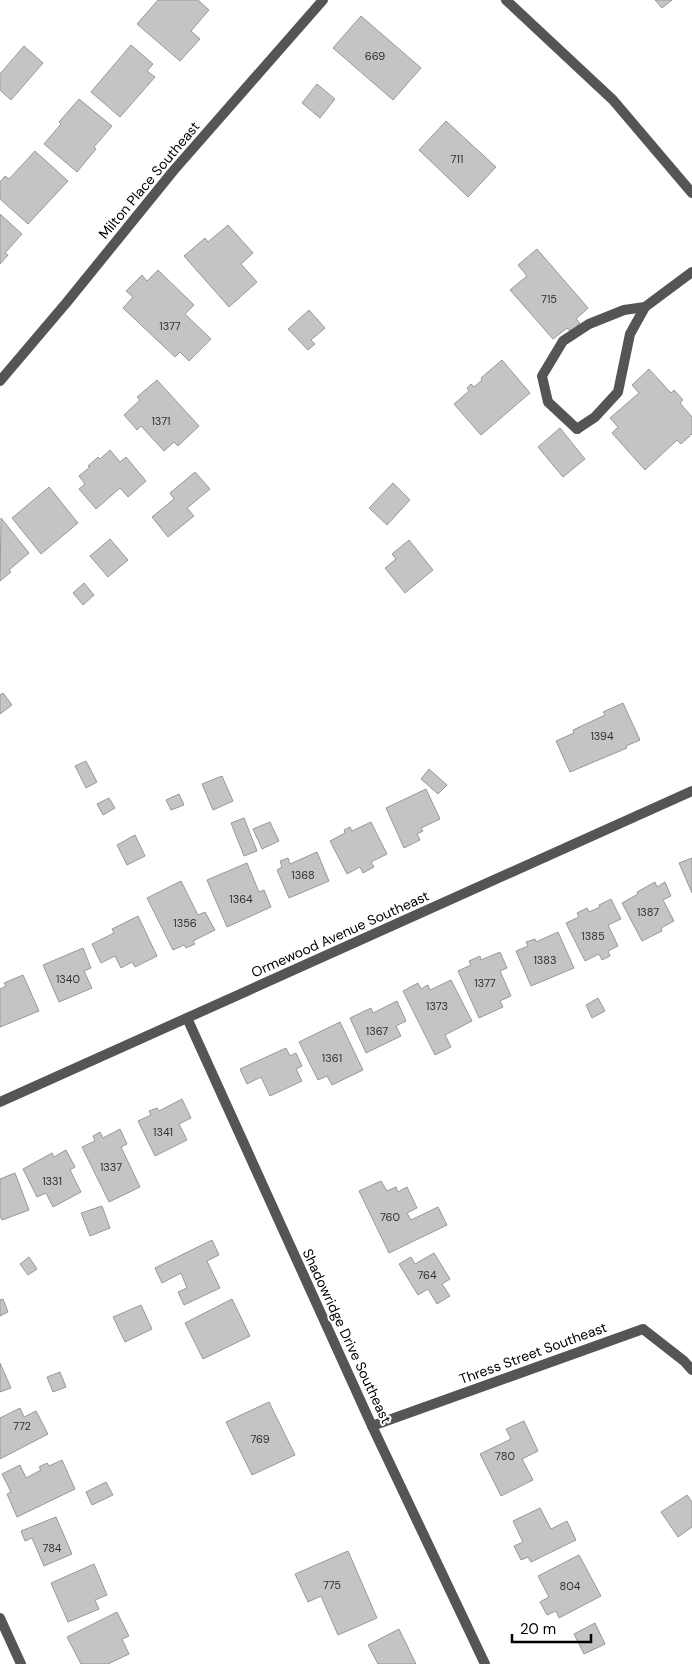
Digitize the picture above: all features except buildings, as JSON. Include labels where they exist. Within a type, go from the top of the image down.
[{"type":"street","name":"Milton Place Southeast","points":[[0,381],[174,170],[323,0]]},
{"type":"street","points":[[506,0],[614,100],[692,193]]},
{"type":"street","points":[[645,307],[624,310],[589,324],[563,341],[542,376],[548,402],[577,429],[595,417],[618,392],[630,334],[645,307],[692,272]]},
{"type":"street","name":"Ormewood Avenue Southeast","points":[[0,1102],[692,791]]},
{"type":"street","name":"Shadowridge Drive Southeast","points":[[187,1018],[372,1426],[485,1664]]},
{"type":"street","name":"Thress Street Southeast","points":[[372,1426],[643,1328],[684,1361],[692,1370]]},
{"type":"street","points":[[0,1618],[21,1664]]}]
